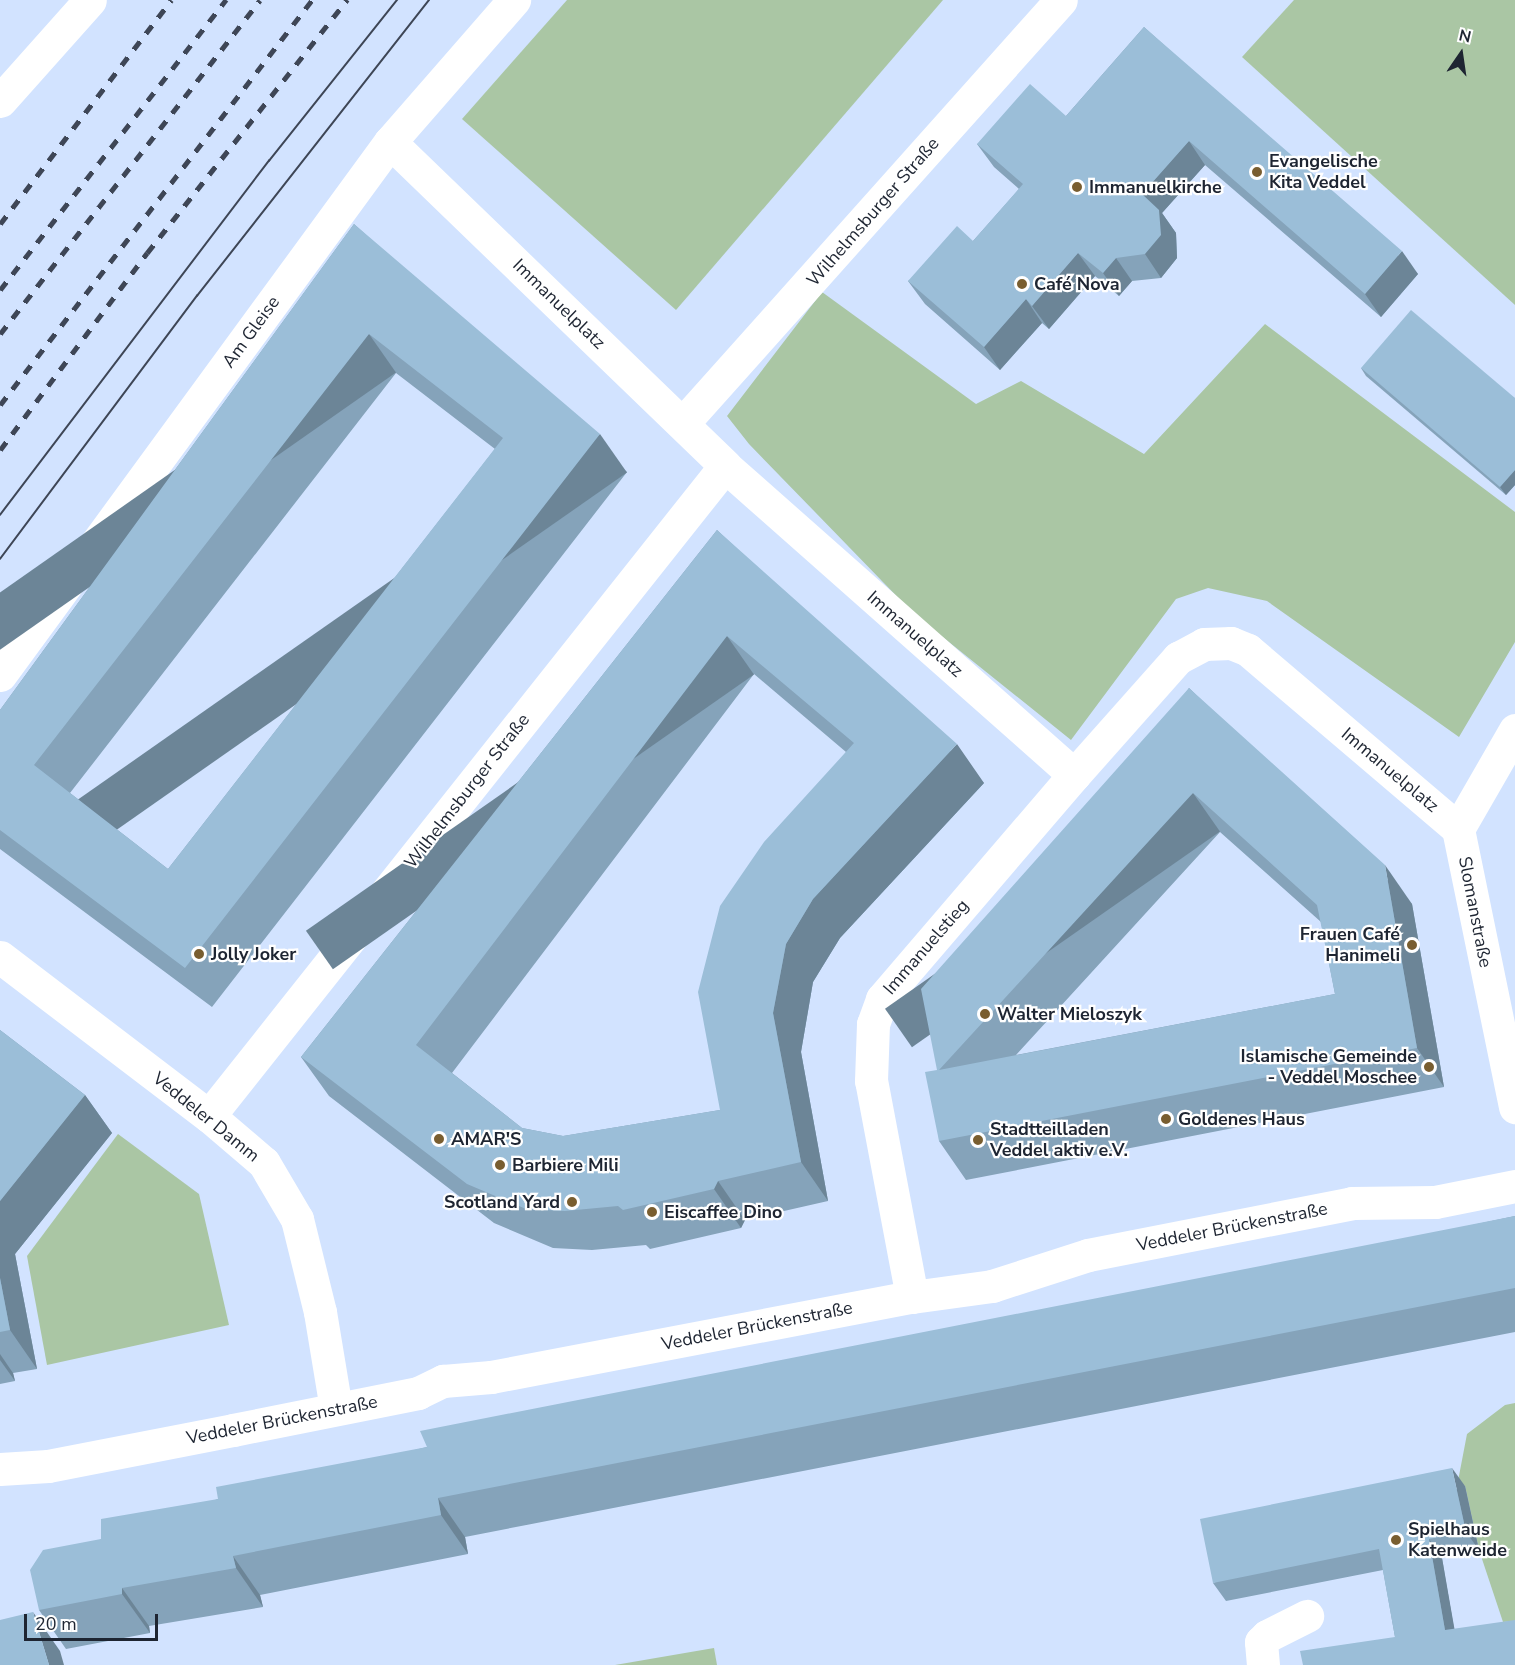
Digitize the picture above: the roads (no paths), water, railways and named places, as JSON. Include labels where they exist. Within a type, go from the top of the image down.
[{"type":"street","points":[[0,101],[90,0]]},
{"type":"street","name":"Am Gleise","points":[[0,675],[390,142],[514,0]]},
{"type":"street","name":"Wilhelmsburger Straße","points":[[683,423],[1061,0]]},
{"type":"street","name":"Immanuelplatz","points":[[390,142],[683,423],[724,466],[1074,775],[1178,658],[1204,644],[1231,643],[1248,650],[1458,828]]},
{"type":"street","name":"Wilhelmsburger Straße","points":[[209,1116],[724,466]]},
{"type":"street","points":[[1458,828],[1515,730]]},
{"type":"street","name":"Immanuelstieg","points":[[912,1297],[871,1081],[873,1024],[882,999],[1074,775]]},
{"type":"street","name":"Slomanstraße","points":[[1458,828],[1515,1107]]},
{"type":"street","name":"Veddeler Damm","points":[[0,957],[209,1116],[264,1163],[297,1219],[320,1312],[336,1409]]},
{"type":"street","name":"Veddeler Brückenstraße","points":[[0,1469],[48,1466],[418,1393],[443,1381],[491,1377],[912,1297],[992,1286],[1088,1255],[1341,1205],[1435,1202],[1515,1186]]},
{"type":"street","points":[[1263,1665],[1261,1642],[1266,1636],[1307,1616]]},
{"type":"tram line","points":[[0,515],[269,161],[397,0]]},
{"type":"tram line","points":[[0,559],[197,296],[429,0]]},
{"type":"railway","points":[[0,224],[171,0]]},
{"type":"railway","points":[[0,290],[226,0]]},
{"type":"railway","points":[[0,334],[260,0]]},
{"type":"railway","points":[[0,405],[312,0]]},
{"type":"railway","points":[[0,450],[147,253],[347,0]]},
{"type":"place","name":"Evangelische Kita Veddel","points":[[1257,172]]},
{"type":"place","name":"Immanuelkirche","points":[[1077,187]]},
{"type":"place","name":"Café Nova","points":[[1022,284]]},
{"type":"place","name":"Frauen Café Hanimeli","points":[[1412,945]]},
{"type":"place","name":"Jolly Joker","points":[[199,954]]},
{"type":"place","name":"Walter Mieloszyk","points":[[985,1014]]},
{"type":"place","name":"Islamische Gemeinde - Veddel Moschee","points":[[1429,1067]]},
{"type":"place","name":"Goldenes Haus","points":[[1166,1119]]},
{"type":"place","name":"AMAR'S","points":[[439,1139]]},
{"type":"place","name":"Stadtteilladen Veddel aktiv e.V.","points":[[978,1140]]},
{"type":"place","name":"Barbiere Mili","points":[[500,1165]]},
{"type":"place","name":"Scotland Yard","points":[[572,1202]]},
{"type":"place","name":"Eiscaffee Dino","points":[[652,1212]]},
{"type":"place","name":"Spielhaus Katenweide","points":[[1396,1540]]}]
